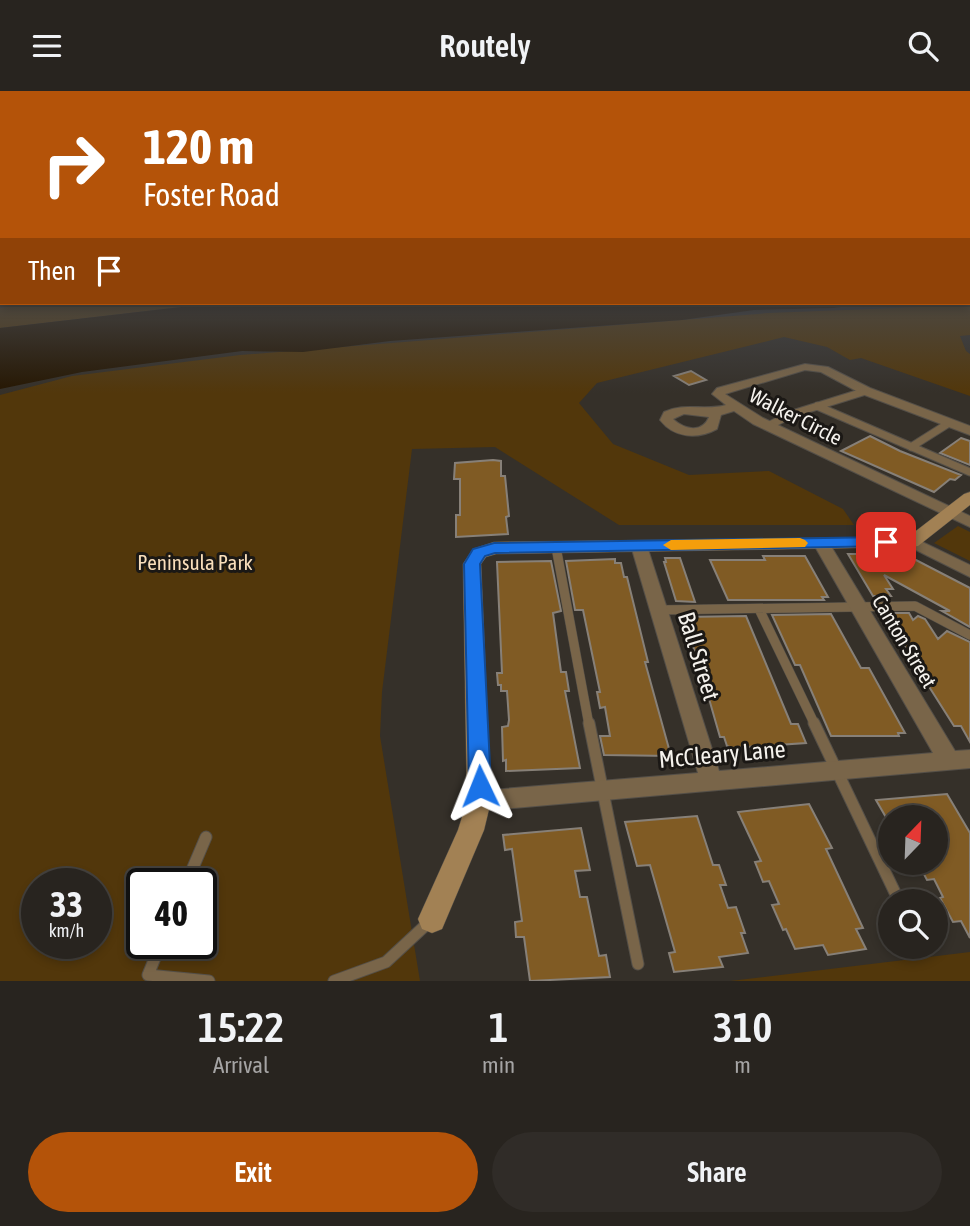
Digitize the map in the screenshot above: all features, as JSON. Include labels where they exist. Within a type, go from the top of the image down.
[{"type":"street","name":"Walker Circle","points":[[951,512],[768,426],[720,397],[720,391],[809,366],[824,369],[866,390],[970,431]]},
{"type":"street","points":[[713,413],[734,407]]},
{"type":"street","points":[[912,542],[970,497]]},
{"type":"street","points":[[951,512],[970,522]]},
{"type":"street","points":[[432,919],[471,830],[479,801],[472,564],[479,553],[494,548],[912,542],[970,572]]},
{"type":"street","name":"Canton Street","points":[[821,543],[859,607],[960,760]]},
{"type":"street","name":"Ball Street","points":[[639,546],[711,781]]},
{"type":"street","name":"McCleary Lane","points":[[479,801],[960,760]]},
{"type":"lane","points":[[768,426],[792,414],[866,390]]},
{"type":"lane","points":[[817,407],[970,472]]},
{"type":"lane","points":[[911,447],[949,423]]},
{"type":"lane","points":[[556,547],[601,791],[638,964]]},
{"type":"lane","points":[[659,610],[915,605],[970,635]]},
{"type":"lane","points":[[759,609],[893,889]]},
{"type":"lane","points":[[193,868],[206,838]]},
{"type":"lane","points":[[334,981],[386,962],[432,919]]},
{"type":"lane","points":[[154,959],[148,975],[209,981]]},
{"type":"green space","points":[[0,310],[160,310],[0,328]]},
{"type":"green space","name":"Peninsula Park","points":[[970,310],[970,335],[960,336],[970,354],[970,396],[861,358],[850,360],[827,347],[784,337],[597,383],[579,403],[613,444],[689,475],[769,471],[843,509],[854,525],[619,525],[495,447],[412,449],[382,692],[380,736],[420,981],[0,981],[0,395],[72,376],[240,355],[769,313]]},
{"type":"green space","points":[[958,526],[970,532],[970,561],[934,543]]},
{"type":"green space","points":[[970,952],[970,981],[730,981],[912,959],[948,959],[948,955]]},
{"type":"shaded area","points":[[160,310],[772,310],[682,320],[390,341],[303,352],[242,351],[82,372],[0,389],[0,328]]},
{"type":"building","points":[[691,371],[706,380],[689,385],[674,376]]},
{"type":"building","points":[[870,436],[961,475],[955,480],[950,479],[934,492],[841,451]]},
{"type":"building","points":[[961,438],[970,441],[970,465],[940,453]]},
{"type":"building","points":[[501,461],[501,476],[505,476],[508,534],[456,537],[456,515],[460,515],[460,479],[454,479],[455,463]]},
{"type":"building","points":[[848,554],[897,554],[899,557],[916,560],[970,588],[970,627],[942,611],[950,611],[884,575],[893,589],[886,589],[891,596],[873,596]]},
{"type":"building","points":[[763,556],[805,556],[828,597],[822,597],[824,600],[728,600],[710,560],[765,560]]},
{"type":"building","points":[[665,558],[680,558],[695,602],[676,601]]},
{"type":"building","points":[[615,559],[615,563],[621,563],[624,577],[627,577],[648,662],[645,662],[671,756],[604,755],[600,736],[610,736],[605,707],[600,708],[597,692],[600,692],[583,610],[575,610],[566,561]]},
{"type":"building","points":[[551,561],[561,611],[553,613],[561,672],[566,672],[569,691],[565,691],[580,768],[506,771],[502,727],[508,726],[509,720],[507,691],[501,691],[497,673],[502,673],[497,562]]},
{"type":"building","points":[[892,613],[909,613],[913,620],[918,616],[925,619],[938,639],[947,631],[970,642],[970,742],[961,726],[954,726],[921,674],[890,621],[897,621]]},
{"type":"building","points":[[831,614],[861,668],[869,668],[905,733],[898,733],[899,736],[831,736],[800,665],[795,665],[772,615]]},
{"type":"building","points":[[746,616],[791,724],[798,724],[806,743],[732,748],[727,746],[724,737],[720,737],[697,657],[682,617]]},
{"type":"building","points":[[947,794],[970,833],[970,938],[961,921],[953,922],[948,913],[948,889],[939,889],[934,879],[927,880],[924,875],[948,875],[948,805],[879,805],[876,800]]},
{"type":"building","points":[[809,804],[832,848],[826,849],[863,928],[856,929],[866,949],[828,955],[823,945],[795,949],[772,905],[779,904],[769,881],[763,882],[755,862],[761,861],[738,812]]},
{"type":"building","points":[[697,816],[713,865],[719,865],[726,885],[720,885],[728,908],[736,907],[745,933],[741,933],[748,953],[719,957],[723,967],[674,972],[669,953],[675,952],[650,865],[637,866],[625,822]]},
{"type":"building","points":[[581,828],[590,870],[575,871],[580,897],[587,897],[599,956],[606,955],[610,977],[530,981],[524,937],[516,937],[515,922],[522,921],[512,849],[505,850],[503,835]]},
{"type":"slow traffic","points":[[671,545],[800,543]]},
{"type":"route","points":[[480,786],[472,564],[479,553],[494,548],[886,542]]}]
